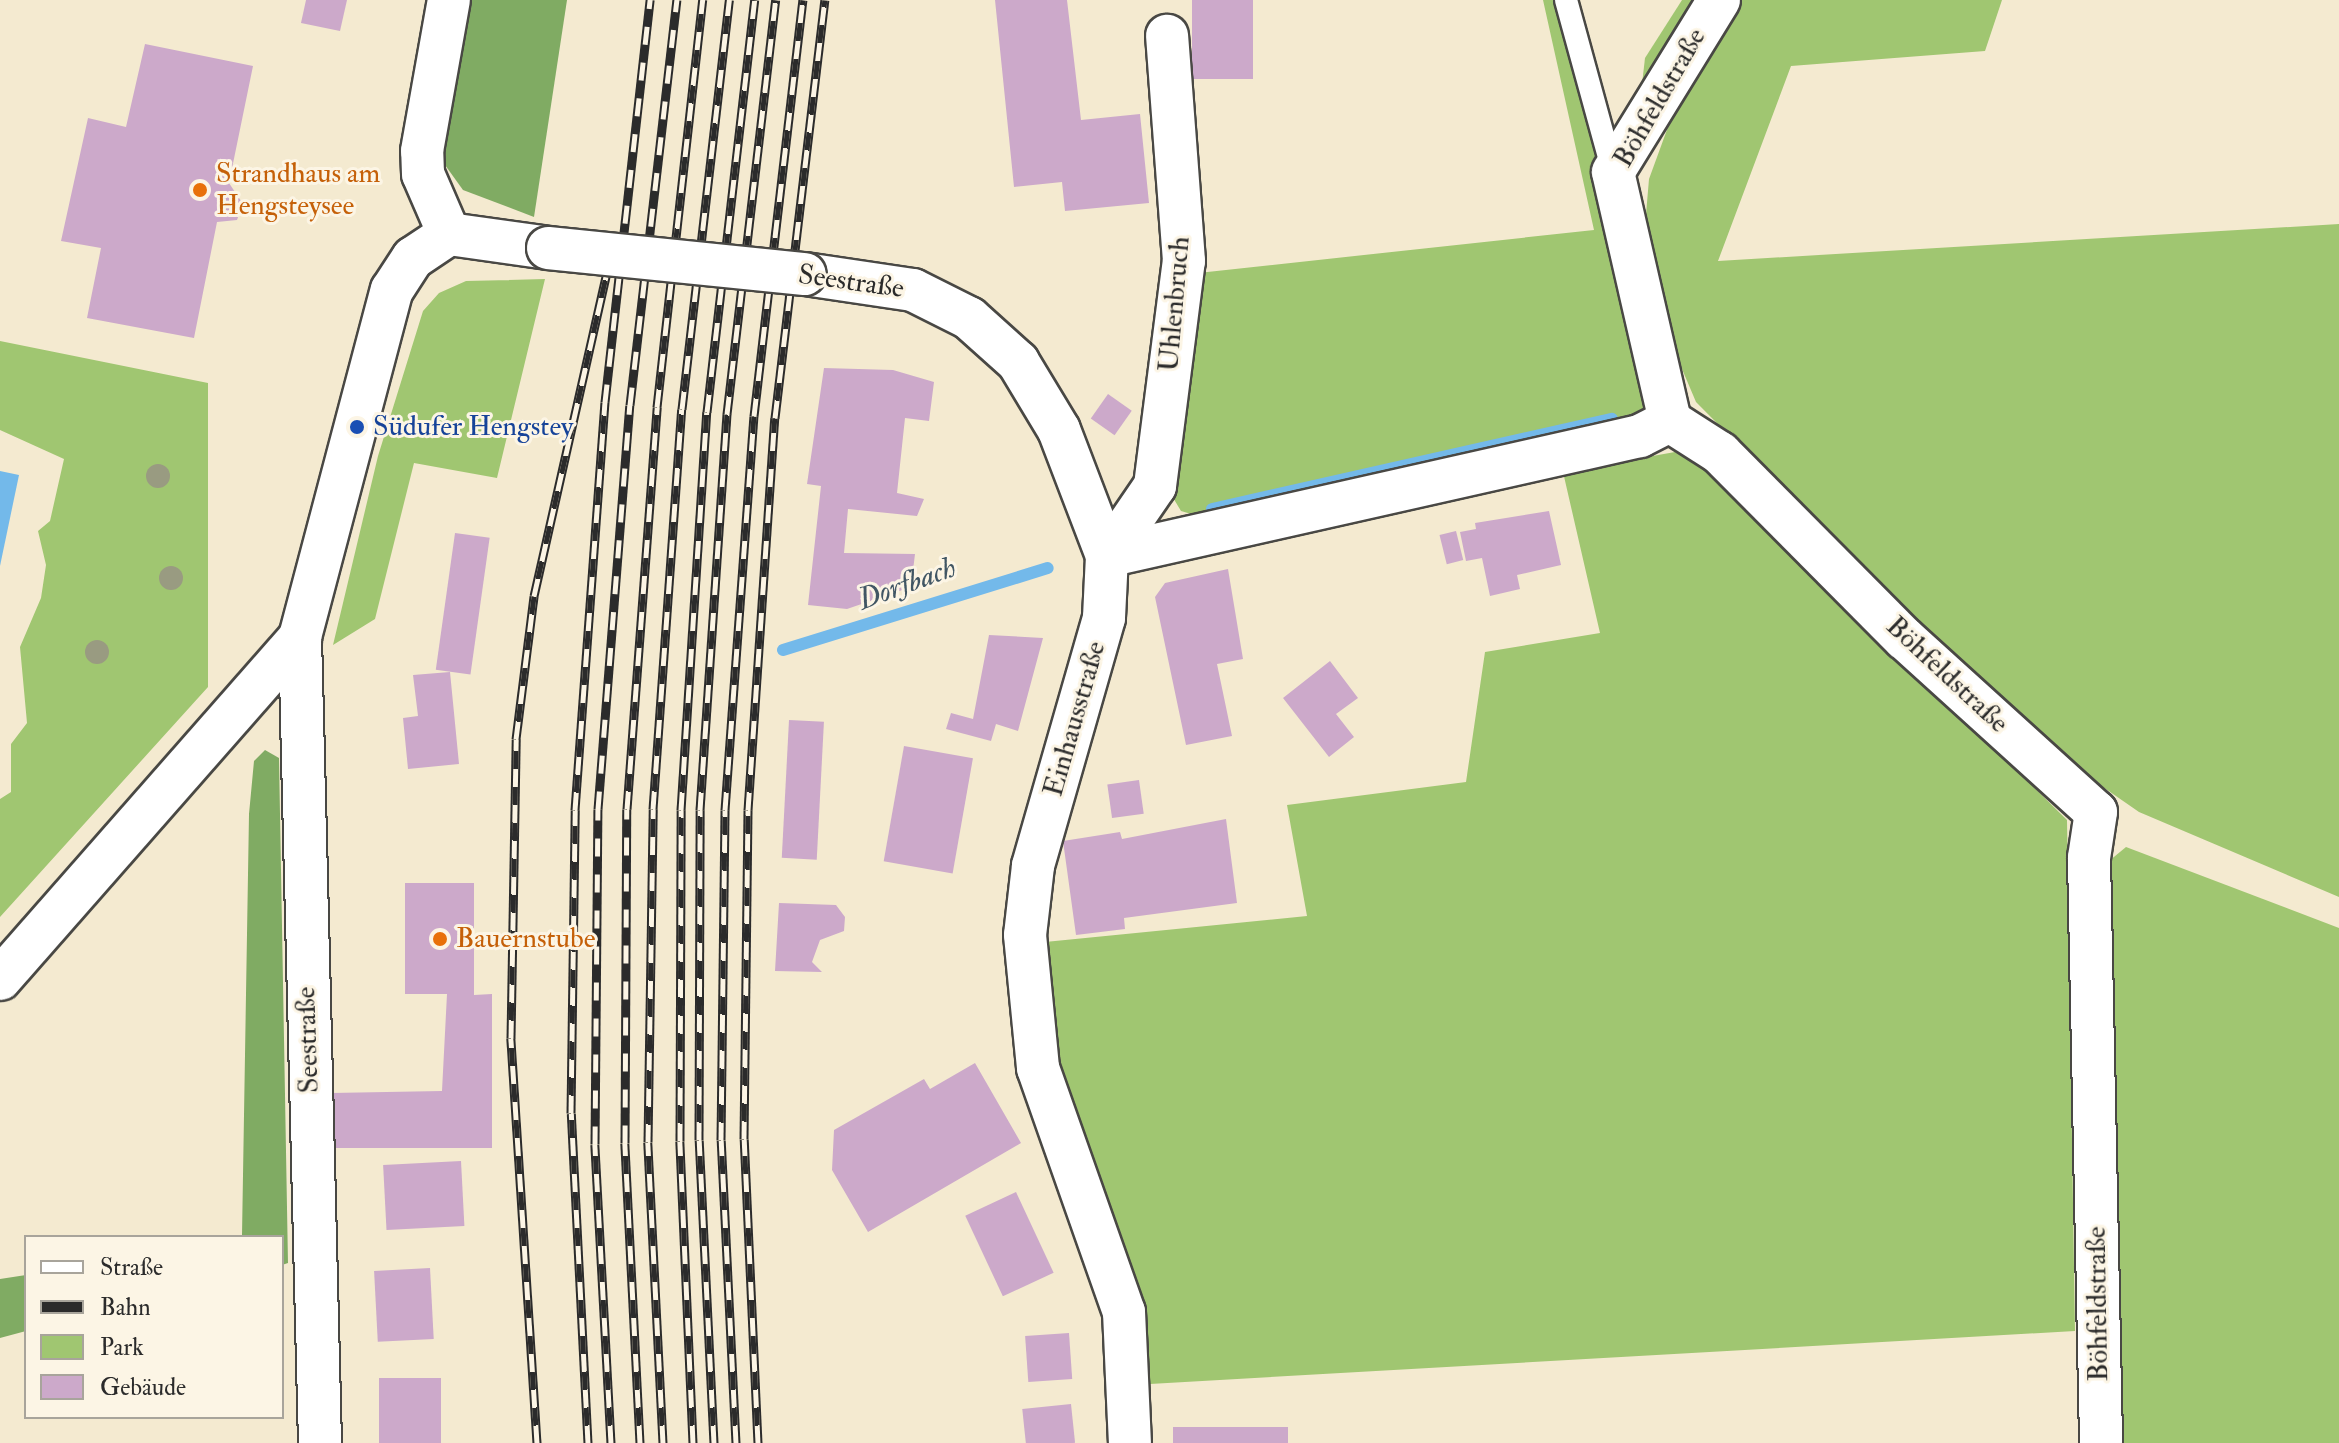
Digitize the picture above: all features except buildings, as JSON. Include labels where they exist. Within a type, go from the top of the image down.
[{"type":"street","points":[[449,0],[422,151],[423,174],[449,234]]},
{"type":"street","name":"Böhfeldstraße","points":[[1719,0],[1613,172],[1670,421],[1720,453],[1904,638],[2096,812],[2089,858],[2101,1443]]},
{"type":"street","name":"Uhlenbruch","points":[[1107,556],[1155,486],[1184,261],[1167,36]]},
{"type":"street","name":"Seestraße","points":[[320,1443],[300,637],[392,290],[413,258],[449,234],[548,248],[805,274],[913,290],[969,318],[1018,362],[1059,430],[1107,556]]},
{"type":"street","points":[[1107,556],[1640,436],[1670,421]]},
{"type":"street","name":"Einhausstraße","points":[[1107,556],[1104,618],[1033,866],[1025,935],[1038,1068],[1124,1312],[1130,1443]]},
{"type":"street","name":"Seestraße","points":[[0,979],[300,637]]},
{"type":"lane","points":[[1566,0],[1613,172]]},
{"type":"green space","points":[[465,0],[567,0],[534,217],[463,190],[445,165],[441,129]]},
{"type":"green space","points":[[1543,0],[1562,0],[1649,404],[1641,415],[1198,516],[1181,511],[1169,491],[1189,274],[1594,230]]},
{"type":"green space","points":[[1682,0],[1708,0],[1639,110],[1645,58]]},
{"type":"green space","points":[[1738,0],[2002,0],[1985,51],[1791,66],[1718,261],[2339,224],[2339,897],[2139,812],[2051,751],[2055,745],[1892,600],[1696,402],[1668,336],[1645,226],[1649,179],[1672,116]]},
{"type":"green space","points":[[545,279],[497,478],[414,463],[375,619],[333,645],[378,456],[423,311],[439,293],[466,281]]},
{"type":"green space","points":[[0,341],[208,383],[208,687],[0,917],[0,799],[11,792],[11,744],[27,723],[20,647],[41,598],[46,565],[38,531],[50,521],[64,459],[0,430]]},
{"type":"green space","points":[[1675,452],[1702,459],[2067,820],[2075,1331],[1150,1384],[1125,1251],[1056,1070],[1045,942],[1307,916],[1287,805],[1466,782],[1485,652],[1600,633],[1563,472]]},
{"type":"green space","points":[[265,750],[279,758],[288,1263],[284,1264],[284,1235],[242,1235],[249,814],[254,761]]},
{"type":"green space","points":[[2126,847],[2339,928],[2339,1443],[2121,1443],[2103,866]]},
{"type":"green space","points":[[24,1275],[24,1332],[0,1338],[0,1279]]},
{"type":"water","points":[[0,471],[19,475],[0,566]]},
{"type":"waterway","points":[[1212,509],[1612,419]]},
{"type":"waterway","name":"Dorfbach","points":[[783,650],[1048,568]]},
{"type":"railway","points":[[588,1443],[571,1113],[575,810],[605,402],[650,0]]},
{"type":"railway","points":[[611,1443],[595,1144],[598,809],[630,405],[677,0]]},
{"type":"railway","points":[[640,1443],[625,1143],[627,809],[657,407],[703,0]]},
{"type":"railway","points":[[663,1443],[648,1142],[653,809],[682,409],[729,0]]},
{"type":"railway","points":[[693,1443],[680,1141],[681,810],[707,412],[755,0]]},
{"type":"railway","points":[[714,1443],[699,1140],[700,810],[727,414],[776,0]]},
{"type":"railway","points":[[736,1443],[721,1140],[725,810],[754,416],[803,0]]},
{"type":"railway","points":[[758,1443],[744,1139],[748,810],[775,418],[825,0]]},
{"type":"railway","points":[[537,1443],[511,1038],[516,739],[534,596],[613,246]]},
{"type":"place","name":"Strandhaus am Hengsteysee","points":[[200,190]]},
{"type":"place","name":"Südufer Hengstey","points":[[357,427]]},
{"type":"place","name":"Bauernstube","points":[[440,939]]}]
